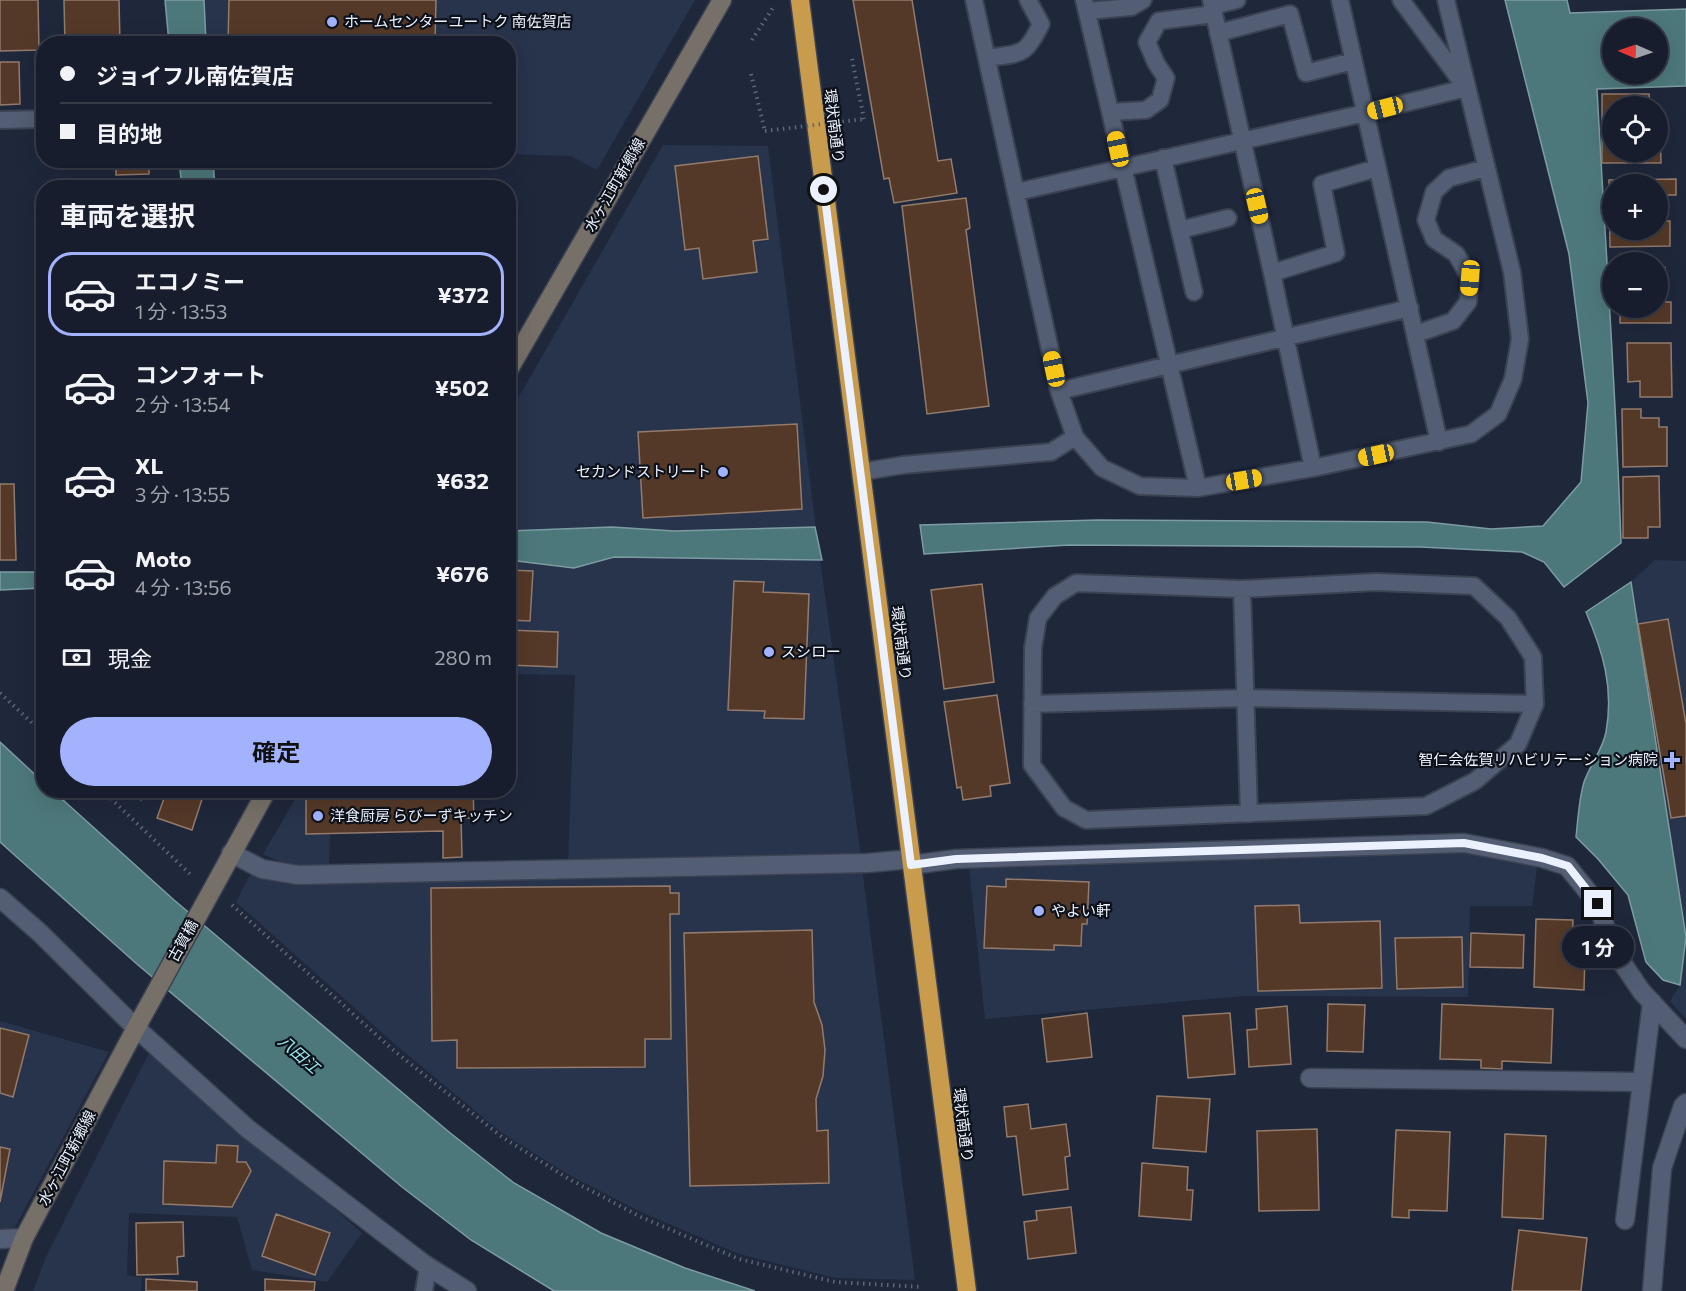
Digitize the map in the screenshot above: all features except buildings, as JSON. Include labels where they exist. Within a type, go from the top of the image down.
[{"type":"highway","name":"環状南通り","points":[[800,0],[966,1287]]},
{"type":"street","name":"水ヶ江町新郷線","points":[[516,357],[722,0]]},
{"type":"street","points":[[262,798],[231,853],[262,869],[298,875],[911,862],[1464,843],[1520,853],[1568,866],[1598,904],[1612,948],[1642,992],[1686,1039]]},
{"type":"street","name":"古賀橋","points":[[136,1028],[231,853]]},
{"type":"street","points":[[0,898],[40,933],[136,1028],[248,1129],[428,1267],[467,1291]]},
{"type":"street","points":[[1625,1220],[1652,1002]]},
{"type":"street","name":"水ヶ江町新郷線","points":[[4,1291],[24,1238],[136,1028]]},
{"type":"street","points":[[1310,1078],[1642,1082]]},
{"type":"street","points":[[1652,1291],[1662,1168],[1686,1103]]},
{"type":"street","points":[[0,1239],[24,1238]]},
{"type":"lane","points":[[974,0],[1059,391],[1075,437],[1102,468],[1140,486],[1198,488],[1312,468],[1472,434],[1498,414],[1513,379],[1520,339],[1512,272],[1446,0]]},
{"type":"lane","points":[[987,58],[1022,53],[1033,41],[1041,24],[1028,0]]},
{"type":"lane","points":[[1143,0],[1131,8],[1086,5],[1198,488]]},
{"type":"lane","points":[[1110,112],[1146,110],[1160,100],[1166,78],[1156,63],[1147,42],[1159,21],[1237,0]]},
{"type":"lane","points":[[1340,0],[1439,442]]},
{"type":"lane","points":[[1401,0],[1466,88]]},
{"type":"lane","points":[[1212,7],[1286,336],[1312,468]]},
{"type":"lane","points":[[1218,33],[1290,14],[1306,73],[1353,61]]},
{"type":"lane","points":[[1017,192],[1466,88]]},
{"type":"lane","points":[[0,120],[36,119]]},
{"type":"lane","points":[[1163,159],[1194,292]]},
{"type":"lane","points":[[1272,273],[1336,253],[1322,184],[1377,168]]},
{"type":"lane","points":[[1416,334],[1453,321],[1468,302],[1470,278],[1456,254],[1434,239],[1426,220],[1434,192],[1449,178],[1486,168]]},
{"type":"lane","points":[[1180,230],[1228,218]]},
{"type":"lane","points":[[1059,391],[1410,308]]},
{"type":"lane","points":[[861,472],[903,465],[1051,452],[1075,437]]},
{"type":"lane","points":[[1376,582],[1474,586],[1508,618],[1533,657],[1535,704],[1518,744],[1475,781],[1426,806],[1086,820],[1064,808],[1032,765],[1033,648],[1038,618],[1055,596],[1076,583],[1242,589],[1376,582]]},
{"type":"lane","points":[[1242,589],[1249,814]]},
{"type":"lane","points":[[1032,704],[1246,698],[1535,704]]},
{"type":"lane","points":[[424,1291],[428,1267]]},
{"type":"path","points":[[752,40],[777,0]]},
{"type":"path","points":[[751,74],[765,132],[864,119],[852,59]]},
{"type":"path","points":[[0,693],[36,727]]},
{"type":"path","points":[[110,798],[188,872],[212,889]]},
{"type":"path","points":[[232,905],[392,1049],[502,1137],[569,1179],[641,1217],[739,1258],[835,1282],[922,1287]]},
{"type":"shaded area","points":[[197,0],[695,0],[597,170],[571,156],[516,154],[516,36],[198,36]]},
{"type":"shaded area","points":[[663,145],[768,146],[818,545],[861,857],[568,864],[575,675],[516,674],[516,402]]},
{"type":"shaded area","name":"智仁会佐賀リハビリテーション病院","points":[[1655,560],[1686,561],[1686,937],[1631,582]]},
{"type":"shaded area","points":[[296,798],[331,798],[329,867],[296,869],[263,854]]},
{"type":"shaded area","points":[[1465,848],[1537,868],[1532,906],[1470,906],[1468,997],[1243,996],[985,1019],[969,867]]},
{"type":"shaded area","points":[[862,868],[915,1280],[835,1278],[739,1254],[641,1212],[569,1175],[502,1133],[397,1046],[236,902],[251,873]]},
{"type":"shaded area","points":[[1686,937],[1686,1019],[1670,1001],[1680,985]]},
{"type":"shaded area","points":[[0,1021],[109,1052],[14,1229],[0,1230]]},
{"type":"shaded area","points":[[151,1049],[362,1233],[327,1282],[252,1270],[237,1217],[129,1213],[127,1275],[142,1278],[141,1291],[33,1291],[45,1259]]},
{"type":"water","points":[[165,0],[204,0],[206,36],[168,36]]},
{"type":"water","points":[[1505,0],[1567,0],[1570,13],[1686,9],[1686,86],[1597,89],[1602,178],[1602,240],[1606,240],[1606,252],[1602,252],[1602,318],[1610,318],[1621,543],[1564,587],[1544,562],[1522,552],[1420,547],[1069,545],[924,554],[920,525],[1098,520],[1427,522],[1491,529],[1543,526],[1581,482],[1588,403],[1569,254]]},
{"type":"water","points":[[180,168],[214,168],[214,180],[181,180]]},
{"type":"water","points":[[612,527],[674,531],[815,527],[822,560],[614,557],[574,568],[516,561],[516,531]]},
{"type":"water","points":[[0,572],[36,572],[36,588],[0,590]]},
{"type":"water","points":[[1631,582],[1686,937],[1680,985],[1663,980],[1646,962],[1628,895],[1576,837],[1584,782],[1606,732],[1609,700],[1602,656],[1586,612]]},
{"type":"water","name":"八田江","points":[[0,742],[36,775],[36,798],[61,798],[174,900],[449,1132],[514,1183],[601,1233],[685,1268],[755,1291],[554,1291],[471,1240],[402,1187],[138,965],[0,842]]},
{"type":"place","name":"ホームセンターユートク 南佐賀店","points":[[332,22]]},
{"type":"place","name":"セカンドストリート","points":[[723,472]]},
{"type":"place","name":"スシロー","points":[[769,652]]},
{"type":"place","name":"智仁会佐賀リハビリテーション病院","points":[[1672,760]]},
{"type":"place","name":"洋食厨房 らびーずキッチン","points":[[318,816]]},
{"type":"place","name":"やよい軒","points":[[1039,911]]},
{"type":"route","points":[[824,190],[911,865],[956,859],[1464,843],[1542,858],[1568,866],[1598,904]]}]
